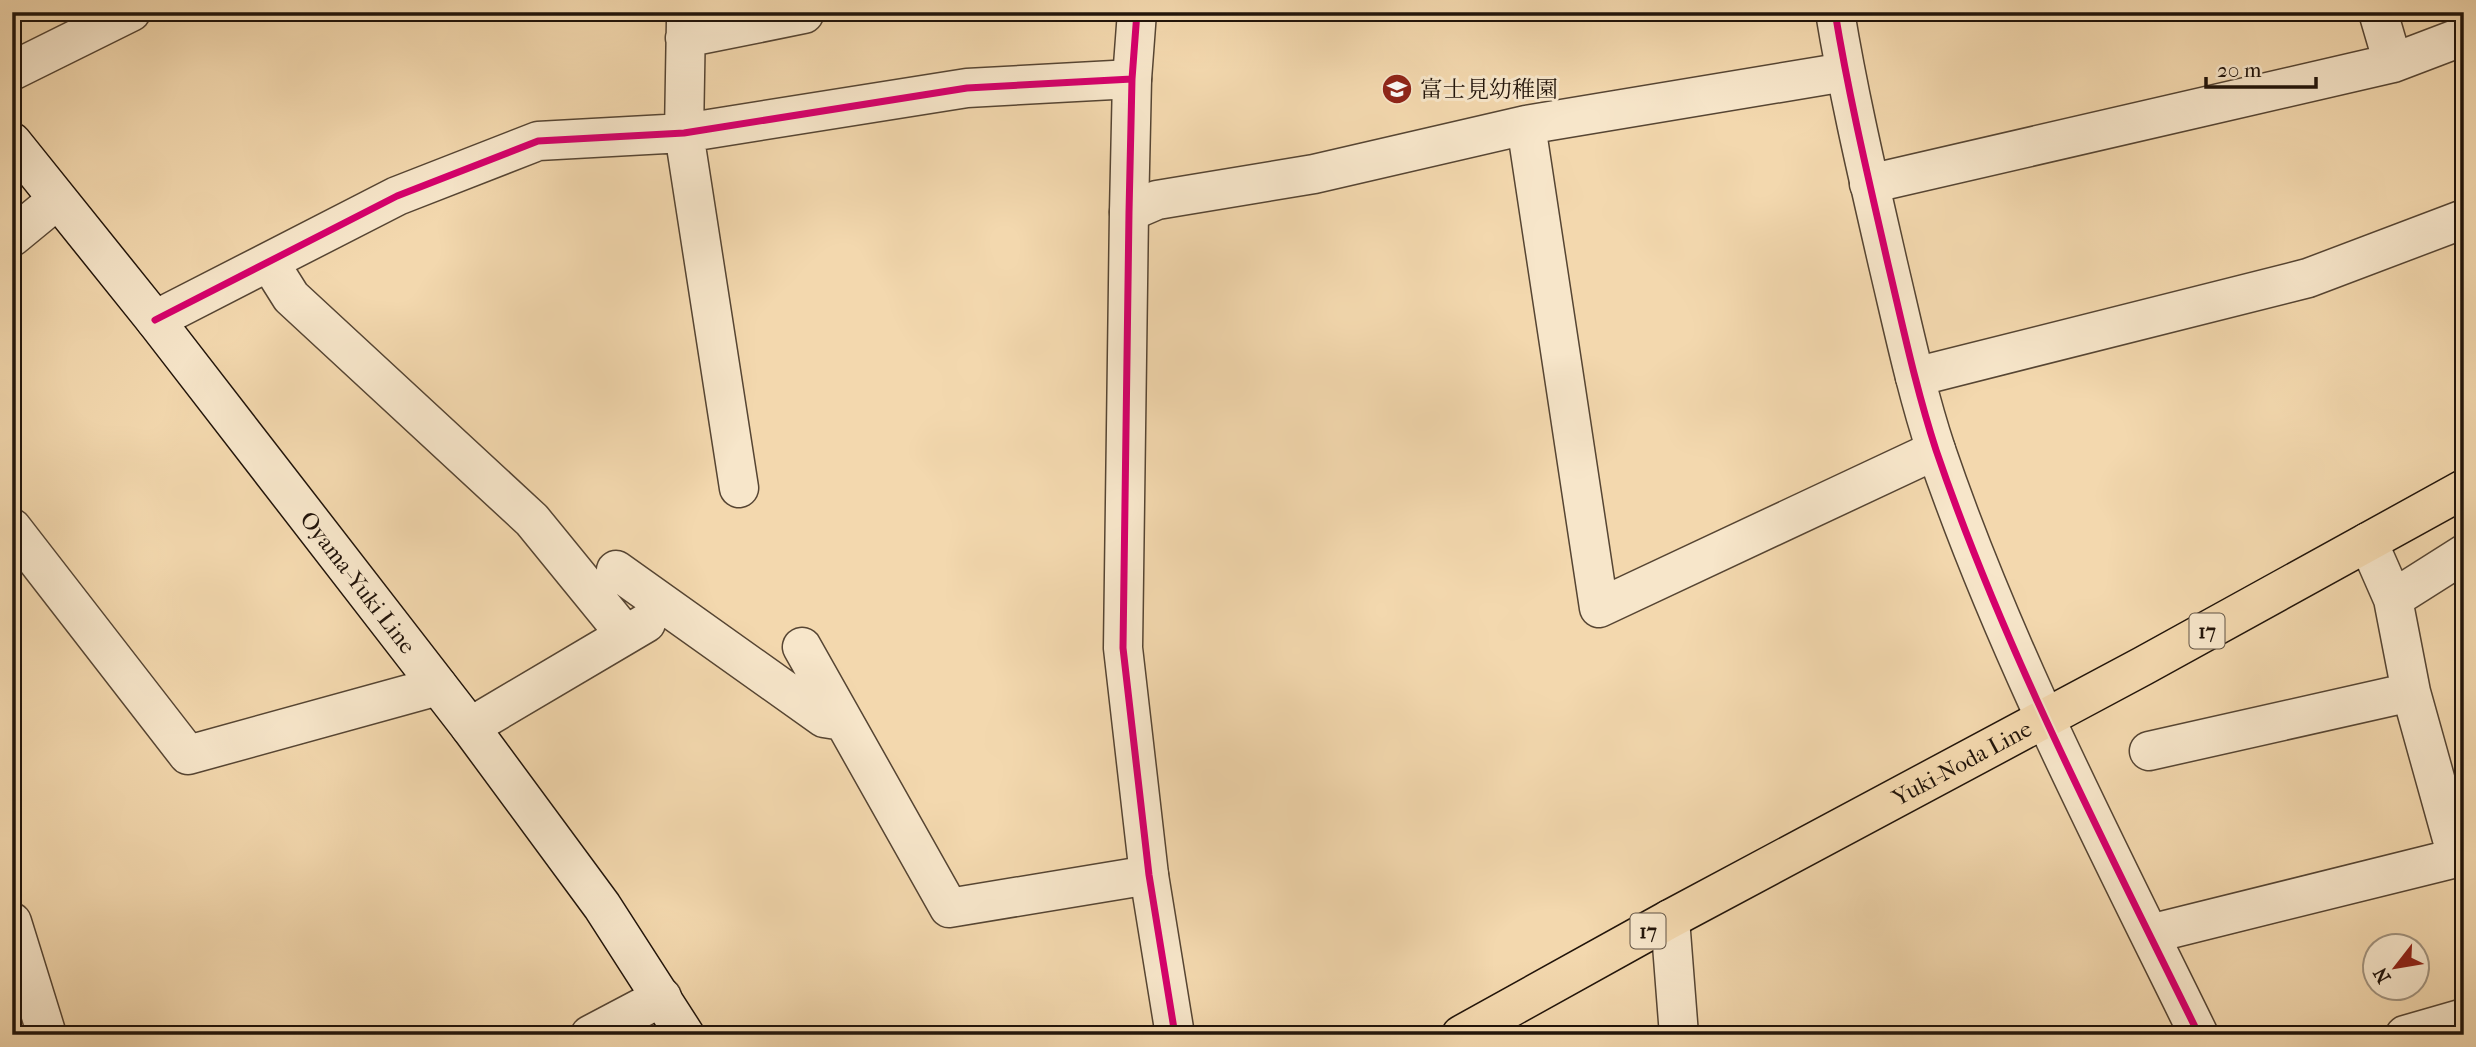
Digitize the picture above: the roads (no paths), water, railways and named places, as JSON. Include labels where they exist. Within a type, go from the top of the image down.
[{"type":"main road","name":"Yuki-Noda Line","points":[[1461,1035],[1670,919],[2046,719],[2464,489]]},
{"type":"street","points":[[12,71],[131,12]]},
{"type":"street","points":[[1138,12],[1132,79],[1123,648],[1149,875],[1175,1035]]},
{"type":"street","points":[[1835,12],[1869,184],[1914,377],[1936,450],[1992,595],[2046,719],[2199,1035]]},
{"type":"street","points":[[2378,12],[2393,62]]},
{"type":"street","points":[[739,488],[684,133],[684,25],[804,14]]},
{"type":"street","points":[[1869,184],[2393,62],[2464,36]]},
{"type":"street","points":[[1129,212],[1157,200],[1314,174],[1526,125],[1845,72]]},
{"type":"street","points":[[155,320],[397,195],[538,141],[684,133],[967,88],[1132,79]]},
{"type":"street","points":[[1526,125],[1599,608],[1936,450]]},
{"type":"street","name":"Oyama-Yuki Line","points":[[12,142],[155,320],[470,727],[602,906],[685,1035]]},
{"type":"street","points":[[12,237],[57,200]]},
{"type":"street","points":[[1914,377],[2308,278],[2464,219]]},
{"type":"street","points":[[269,262],[291,297],[532,520],[625,634]]},
{"type":"street","points":[[12,528],[188,755],[438,686]]},
{"type":"street","points":[[2150,934],[2460,857],[2411,692],[2393,598],[2368,542]]},
{"type":"street","points":[[2393,598],[2464,554]]},
{"type":"street","points":[[616,570],[824,718],[843,721]]},
{"type":"street","points":[[470,727],[671,608]]},
{"type":"street","points":[[802,647],[949,908],[1149,875]]},
{"type":"street","points":[[2149,751],[2411,692]]},
{"type":"street","points":[[1670,919],[1679,1035]]},
{"type":"street","points":[[12,922],[47,1035]]},
{"type":"street","points":[[590,1035],[662,997]]},
{"type":"street","points":[[2406,1035],[2464,1018]]},
{"type":"place","name":"富士見幼稚園","points":[[1397,89]]}]
